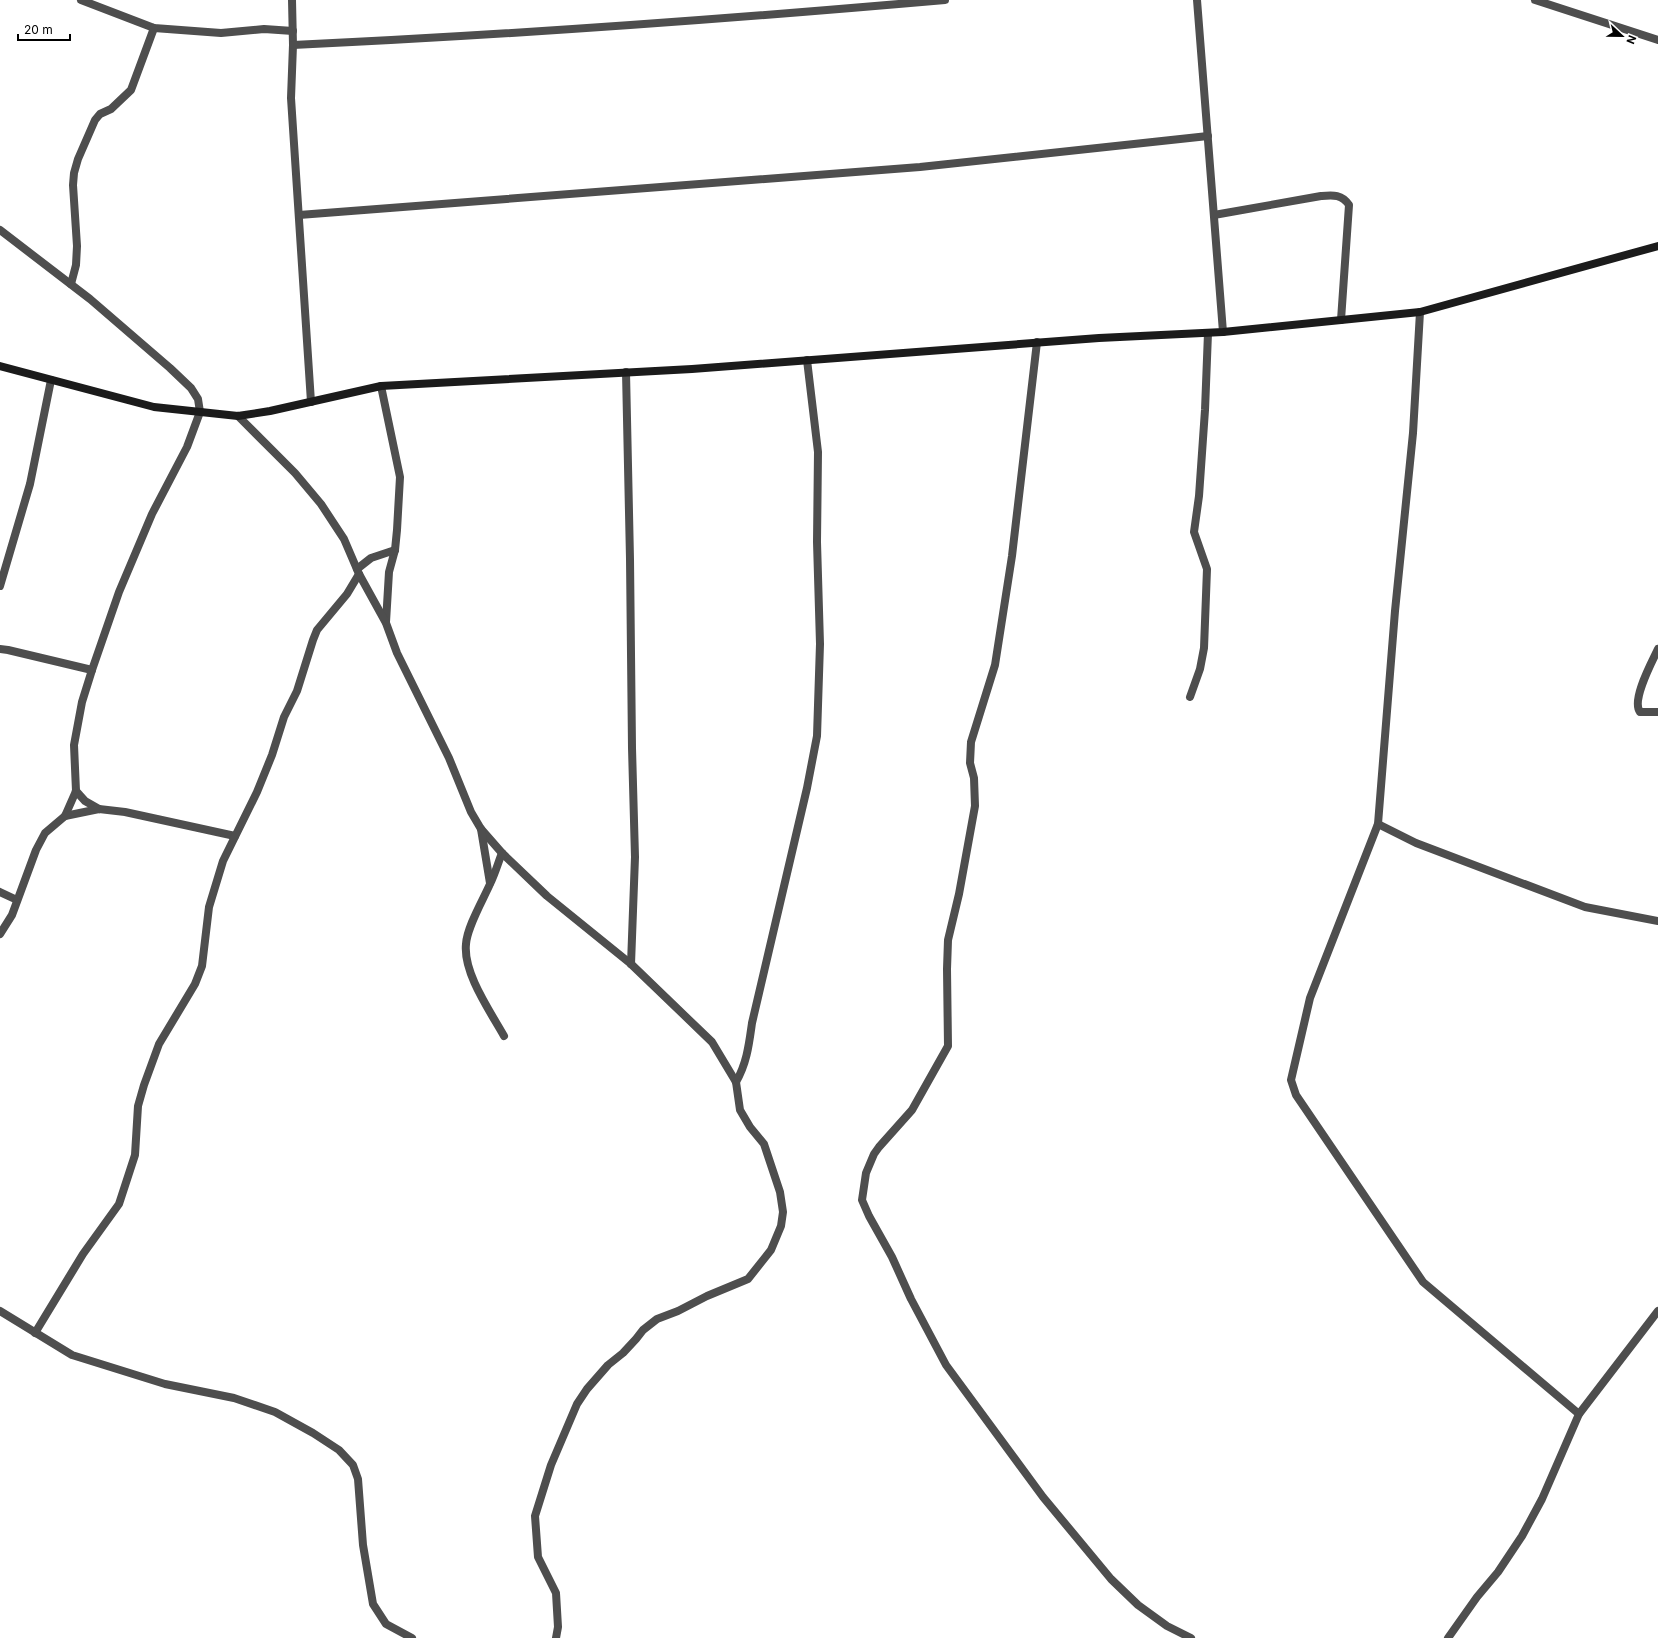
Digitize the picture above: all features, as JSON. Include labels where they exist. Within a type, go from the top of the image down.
[{"type":"street","points":[[81,0],[154,28],[221,33],[264,30],[293,31]]},
{"type":"street","points":[[292,0],[293,46],[291,98],[300,215],[311,402]]},
{"type":"street","points":[[293,46],[447,38],[738,18],[945,0]]},
{"type":"street","points":[[1197,0],[1222,332]]},
{"type":"street","points":[[1535,0],[1658,40]]},
{"type":"street","points":[[71,284],[76,265],[77,246],[73,185],[74,173],[78,159],[95,120],[100,114],[111,109],[131,90],[154,28]]},
{"type":"street","points":[[300,215],[920,167],[1208,136]]},
{"type":"street","points":[[1214,216],[1322,196],[1334,195],[1345,199],[1349,205],[1342,320]]},
{"type":"street","points":[[0,230],[122,325],[191,388],[198,399],[200,412],[187,447],[152,514],[119,592],[92,670],[82,702],[74,746],[76,790],[65,816]]},
{"type":"street","points":[[0,366],[154,407],[238,416],[270,411],[381,386],[807,360],[1099,338],[1208,333],[1420,312],[1657,248]]},
{"type":"street","points":[[1420,312],[1413,433],[1395,611],[1378,824],[1310,998],[1291,1080],[1296,1095],[1423,1282],[1579,1414]]},
{"type":"street","points":[[1190,697],[1200,669],[1204,640],[1206,569],[1194,532],[1199,496],[1205,410],[1208,333]]},
{"type":"street","points":[[1037,342],[1012,556],[995,665],[971,742],[970,763],[974,778],[975,806],[959,894],[948,940],[948,1046],[912,1110],[877,1150],[866,1173],[862,1200],[868,1216],[892,1257],[911,1299],[946,1365],[1044,1497],[1111,1579],[1138,1605],[1167,1626],[1192,1638]]},
{"type":"street","points":[[736,1082],[743,1071],[749,1052],[752,1023],[807,788],[817,736],[820,644],[817,542],[818,452],[807,360]]},
{"type":"street","points":[[626,372],[635,857],[631,964]]},
{"type":"street","points":[[0,586],[30,484],[51,380]]},
{"type":"street","points":[[381,386],[400,477],[395,550],[389,572],[386,623]]},
{"type":"street","points":[[238,416],[295,473],[321,504],[344,540],[358,571],[386,623],[397,653],[449,758],[471,812],[481,829],[502,853],[547,896],[631,964],[712,1042],[736,1082],[740,1110],[764,1144],[780,1192],[783,1212],[781,1226],[771,1250],[748,1279],[707,1296],[657,1320],[643,1330],[623,1353],[608,1365],[588,1389],[578,1404],[551,1465],[535,1516],[538,1557],[556,1593],[558,1627],[556,1638]]},
{"type":"street","points":[[35,1333],[83,1254],[119,1204],[135,1155],[138,1106],[144,1085],[159,1044],[195,984],[202,966],[209,907],[222,861],[272,755],[284,717],[297,691],[317,630],[348,594],[358,571],[371,558],[395,550]]},
{"type":"street","points":[[0,649],[92,670]]},
{"type":"street","points":[[1658,649],[1638,698],[1638,707],[1640,712],[1658,712]]},
{"type":"street","points":[[76,790],[85,801],[100,809]]},
{"type":"street","points":[[0,934],[12,915],[40,841],[49,828],[65,816],[100,809],[125,812],[235,836]]},
{"type":"street","points":[[1378,824],[1416,843],[1585,907],[1658,921]]},
{"type":"street","points":[[481,829],[490,884]]},
{"type":"street","points":[[502,853],[475,917],[466,942],[466,949],[469,968],[504,1036]]},
{"type":"street","points":[[0,892],[17,900]]},
{"type":"street","points":[[0,1311],[72,1355],[165,1384],[234,1398],[275,1412],[314,1433],[339,1450],[353,1465],[358,1479],[363,1545],[373,1604],[386,1624],[412,1638]]},
{"type":"street","points":[[1448,1638],[1477,1597],[1498,1572],[1522,1536],[1542,1499],[1579,1414],[1658,1311]]}]
